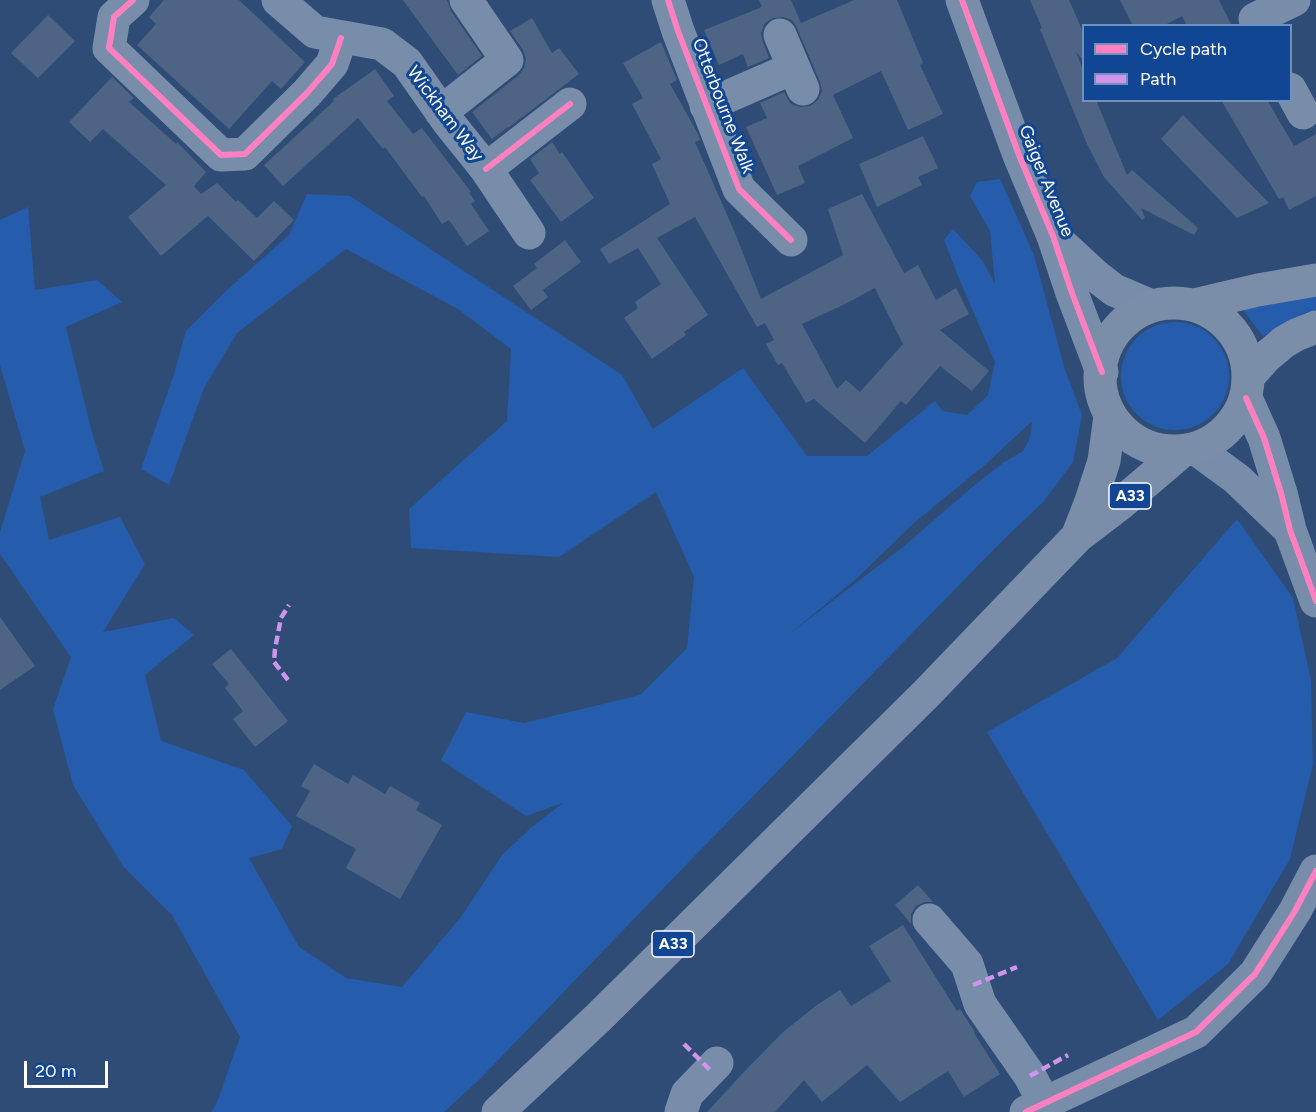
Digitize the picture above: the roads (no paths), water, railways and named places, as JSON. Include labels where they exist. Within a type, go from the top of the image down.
[{"type":"highway","points":[[1194,306],[1258,290],[1316,280]]},
{"type":"highway","points":[[1177,303],[1194,306],[1211,313],[1235,333],[1247,358],[1247,387],[1241,410],[1216,439],[1188,451],[1158,450],[1138,441],[1118,426],[1110,416],[1104,399],[1102,372],[1106,343],[1120,322],[1149,305],[1177,303]]},
{"type":"highway","points":[[1247,387],[1284,342],[1316,327]]},
{"type":"highway","name":"A33","points":[[1077,537],[1104,461],[1110,416]]},
{"type":"highway","name":"A33","points":[[498,1112],[598,1018],[926,694],[1077,537],[1188,451]]},
{"type":"street","points":[[133,0],[114,17],[109,48],[221,155],[245,154],[333,64],[341,38]]},
{"type":"street","points":[[441,112],[507,60],[466,0]]},
{"type":"street","name":"Otterbourne Walk","points":[[668,0],[739,189],[791,240]]},
{"type":"street","name":"Gaiger Avenue","points":[[962,0],[1019,155],[1053,236],[1102,372]]},
{"type":"street","points":[[1253,15],[1294,0]]},
{"type":"street","name":"Wickham Way","points":[[286,2],[315,32],[382,44],[407,63],[449,123],[486,169],[528,232]]},
{"type":"street","points":[[706,106],[798,79],[780,35]]},
{"type":"street","name":"Wickham Way","points":[[486,169],[570,104]]},
{"type":"street","name":"Gaiger Avenue","points":[[1053,236],[1114,290],[1149,305]]},
{"type":"street","points":[[1247,387],[1281,493],[1290,530],[1316,601]]},
{"type":"street","points":[[1188,451],[1237,479],[1290,530]]},
{"type":"street","points":[[929,920],[967,964],[980,1004],[1030,1076],[1035,1107],[1196,1032],[1254,974],[1295,911],[1316,871]]},
{"type":"street","points":[[681,1112],[687,1094],[717,1064]]}]
